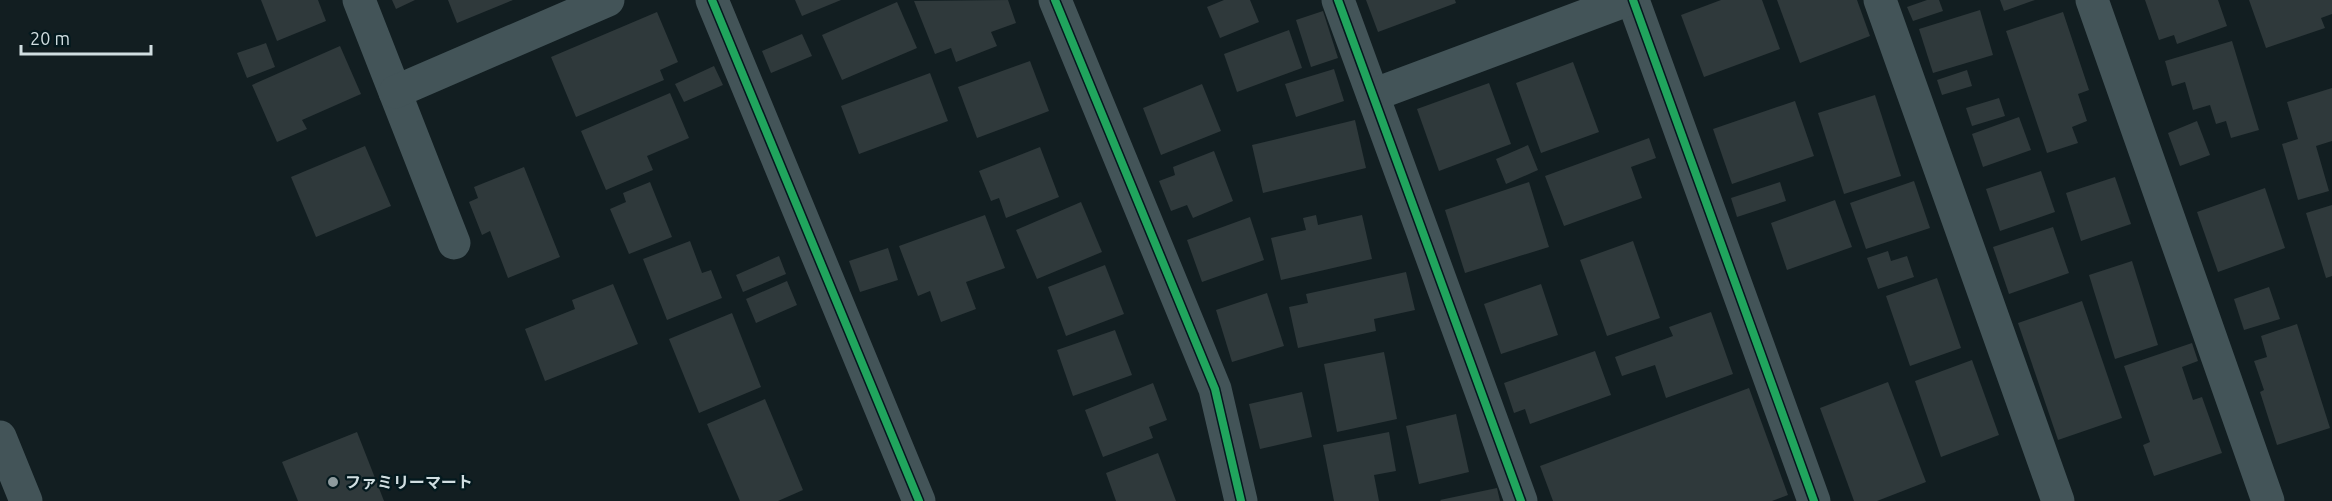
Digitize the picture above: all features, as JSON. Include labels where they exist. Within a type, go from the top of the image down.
[{"type":"street","points":[[359,0],[454,243]]},
{"type":"street","points":[[395,92],[608,0]]},
{"type":"street","points":[[712,0],[919,501]]},
{"type":"street","points":[[1055,0],[1215,389],[1241,501]]},
{"type":"street","points":[[1338,0],[1521,501]]},
{"type":"street","points":[[1372,95],[1628,0]]},
{"type":"street","points":[[1633,0],[1814,501]]},
{"type":"street","points":[[1880,0],[2058,501]]},
{"type":"street","points":[[2092,0],[2268,501]]},
{"type":"street","points":[[0,437],[26,501]]},
{"type":"building","points":[[261,0],[318,0],[326,21],[277,41]]},
{"type":"building","points":[[392,0],[415,0],[396,9]]},
{"type":"building","points":[[448,0],[513,0],[457,23]]},
{"type":"building","points":[[795,0],[841,0],[802,16]]},
{"type":"building","points":[[1008,0],[1016,23],[991,32],[997,46],[956,62],[951,48],[935,54],[914,1]]},
{"type":"building","points":[[1224,0],[1250,0],[1259,22],[1220,38],[1207,7]]},
{"type":"building","points":[[1366,0],[1455,0],[1456,3],[1378,32]]},
{"type":"building","points":[[1721,0],[1762,0],[1780,49],[1704,77],[1681,15]]},
{"type":"building","points":[[1777,0],[1857,0],[1870,36],[1800,63]]},
{"type":"building","points":[[1927,0],[1939,0],[1943,11],[1913,21],[1907,7]]},
{"type":"building","points":[[2000,0],[2035,0],[2004,11]]},
{"type":"building","points":[[2145,0],[2218,0],[2227,26],[2177,44],[2174,35],[2159,40]]},
{"type":"building","points":[[2249,0],[2332,0],[2332,14],[2321,18],[2325,28],[2266,48]]},
{"type":"building","points":[[897,2],[917,48],[842,80],[822,35]]},
{"type":"building","points":[[1980,10],[1993,55],[1933,73],[1919,29]]},
{"type":"building","points":[[1323,11],[1338,58],[1311,67],[1296,20]]},
{"type":"building","points":[[657,12],[678,62],[660,70],[664,80],[576,117],[551,57]]},
{"type":"building","points":[[2063,12],[2089,90],[2078,94],[2087,121],[2072,127],[2078,143],[2047,153],[2006,31]]},
{"type":"building","points":[[1289,30],[1302,68],[1237,92],[1224,54]]},
{"type":"building","points":[[802,34],[812,56],[771,73],[762,51]]},
{"type":"building","points":[[2232,41],[2259,130],[2231,138],[2226,121],[2216,124],[2210,105],[2193,110],[2185,82],[2172,86],[2165,61]]},
{"type":"building","points":[[266,43],[275,67],[247,78],[237,53]]},
{"type":"building","points":[[340,46],[361,94],[302,120],[307,129],[277,142],[252,85]]},
{"type":"building","points":[[1030,61],[1049,111],[977,138],[958,87]]},
{"type":"building","points":[[1573,62],[1599,132],[1541,153],[1516,83]]},
{"type":"building","points":[[714,66],[723,85],[684,102],[675,84]]},
{"type":"building","points":[[1334,69],[1344,101],[1296,117],[1285,84]]},
{"type":"building","points":[[1967,70],[1972,86],[1942,95],[1937,80]]},
{"type":"building","points":[[930,73],[948,121],[859,154],[841,106]]},
{"type":"building","points":[[1489,83],[1511,144],[1439,171],[1417,109]]},
{"type":"building","points":[[1202,84],[1221,131],[1161,155],[1143,108]]},
{"type":"building","points":[[2332,88],[2332,141],[2316,146],[2329,191],[2298,200],[2282,144],[2298,139],[2287,102]]},
{"type":"building","points":[[670,93],[689,138],[647,156],[653,170],[606,190],[581,131]]},
{"type":"building","points":[[1875,95],[1901,176],[1844,194],[1818,113]]},
{"type":"building","points":[[1999,98],[2005,116],[1972,126],[1966,108]]},
{"type":"building","points":[[1795,101],[1814,156],[1732,184],[1713,129]]},
{"type":"building","points":[[2019,117],[2031,150],[1983,167],[1972,134]]},
{"type":"building","points":[[1355,120],[1366,168],[1263,193],[1252,145]]},
{"type":"building","points":[[2197,121],[2210,155],[2180,166],[2168,133]]},
{"type":"building","points":[[1649,138],[1656,158],[1631,167],[1642,198],[1564,226],[1545,176]]},
{"type":"building","points":[[1528,145],[1538,170],[1506,184],[1496,159]]},
{"type":"building","points":[[365,146],[391,206],[316,237],[291,177]]},
{"type":"building","points":[[1040,147],[1059,197],[1006,218],[999,198],[991,201],[979,171]]},
{"type":"building","points":[[1214,151],[1233,201],[1193,218],[1187,205],[1171,211],[1159,181],[1175,175],[1173,167]]},
{"type":"building","points":[[524,167],[560,257],[508,278],[490,231],[482,235],[469,202],[478,198],[474,187]]},
{"type":"building","points":[[2041,171],[2055,212],[2000,231],[1986,189]]},
{"type":"building","points":[[2115,177],[2131,224],[2081,241],[2066,193]]},
{"type":"building","points":[[1914,181],[1930,228],[1866,249],[1850,203]]},
{"type":"building","points":[[650,182],[672,237],[629,254],[610,209],[626,202],[623,193]]},
{"type":"building","points":[[1529,182],[1549,247],[1465,273],[1445,210]]},
{"type":"building","points":[[1780,182],[1786,201],[1737,217],[1731,198]]},
{"type":"building","points":[[2265,188],[2285,248],[2218,272],[2197,212]]},
{"type":"building","points":[[1835,200],[1852,247],[1787,270],[1771,223]]},
{"type":"building","points":[[1081,202],[1102,252],[1037,279],[1016,230]]},
{"type":"building","points":[[2332,205],[2332,276],[2326,278],[2306,213]]},
{"type":"building","points":[[985,215],[1005,268],[966,282],[976,309],[941,322],[930,291],[918,296],[899,246]]},
{"type":"building","points":[[1316,215],[1318,225],[1362,215],[1372,259],[1281,280],[1271,238],[1306,230],[1303,218]]},
{"type":"building","points":[[1250,217],[1264,260],[1202,282],[1187,240]]},
{"type":"building","points":[[2053,227],[2069,273],[2009,294],[1993,247]]},
{"type":"building","points":[[690,241],[702,273],[711,270],[722,298],[667,320],[643,259]]},
{"type":"building","points":[[1633,241],[1660,318],[1607,336],[1580,260]]},
{"type":"building","points":[[888,248],[898,280],[860,292],[849,261]]},
{"type":"building","points":[[1888,251],[1891,261],[1907,256],[1914,277],[1878,289],[1867,258]]},
{"type":"building","points":[[779,256],[786,274],[743,292],[736,275]]},
{"type":"building","points":[[2132,261],[2158,345],[2115,359],[2089,275]]},
{"type":"building","points":[[1105,265],[1124,314],[1066,336],[1048,287]]},
{"type":"building","points":[[1406,272],[1415,310],[1374,319],[1376,331],[1298,348],[1289,307],[1308,303],[1306,294]]},
{"type":"building","points":[[1937,278],[1961,348],[1910,366],[1886,296]]},
{"type":"building","points":[[787,281],[797,305],[756,323],[746,299]]},
{"type":"building","points":[[613,284],[638,344],[545,381],[525,329],[575,309],[572,300]]},
{"type":"building","points":[[1541,284],[1558,335],[1501,354],[1484,304]]},
{"type":"building","points":[[2269,287],[2280,319],[2244,330],[2234,299]]},
{"type":"building","points":[[1267,293],[1284,346],[1232,362],[1216,310]]},
{"type":"building","points":[[2082,301],[2122,418],[2058,440],[2018,323]]},
{"type":"building","points":[[1711,312],[1733,374],[1666,398],[1655,365],[1622,376],[1615,357],[1673,336],[1669,327]]},
{"type":"building","points":[[732,313],[761,387],[699,413],[669,339]]},
{"type":"building","points":[[2297,324],[2330,428],[2277,445],[2260,392],[2264,390],[2254,361],[2267,357],[2261,336]]},
{"type":"building","points":[[1115,330],[1132,375],[1073,396],[1057,350]]},
{"type":"building","points":[[2192,343],[2198,361],[2182,367],[2193,400],[2202,397],[2222,453],[2154,476],[2143,445],[2150,442],[2124,366]]},
{"type":"building","points":[[1595,351],[1611,395],[1530,424],[1525,409],[1514,413],[1504,383]]},
{"type":"building","points":[[1384,352],[1397,419],[1337,432],[1324,364]]},
{"type":"building","points":[[1972,360],[1999,435],[1941,457],[1915,381]]},
{"type":"building","points":[[1888,382],[1926,482],[1877,501],[1854,501],[1820,408]]},
{"type":"building","points":[[1153,383],[1167,420],[1149,427],[1153,438],[1103,457],[1085,410]]},
{"type":"building","points":[[1749,388],[1788,495],[1772,501],[1553,501],[1540,466]]},
{"type":"building","points":[[1302,392],[1312,437],[1260,449],[1249,404]]},
{"type":"building","points":[[765,399],[803,490],[778,501],[740,501],[707,424]]},
{"type":"building","points":[[1456,414],[1469,472],[1419,484],[1406,426]]},
{"type":"building","name":"ファミリーマート","points":[[357,432],[384,501],[298,501],[282,462]]},
{"type":"building","points":[[1389,432],[1396,471],[1374,475],[1379,501],[1334,501],[1323,445]]},
{"type":"building","points":[[1158,453],[1176,501],[1116,501],[1106,473]]},
{"type":"building","points":[[1497,488],[1500,501],[1440,500]]},
{"type":"cycle path","points":[[712,0],[919,501]]},
{"type":"cycle path","points":[[1055,0],[1215,389],[1241,501]]},
{"type":"cycle path","points":[[1338,0],[1521,501]]},
{"type":"cycle path","points":[[1633,0],[1814,501]]},
{"type":"place","name":"ファミリーマート","points":[[333,482]]}]
